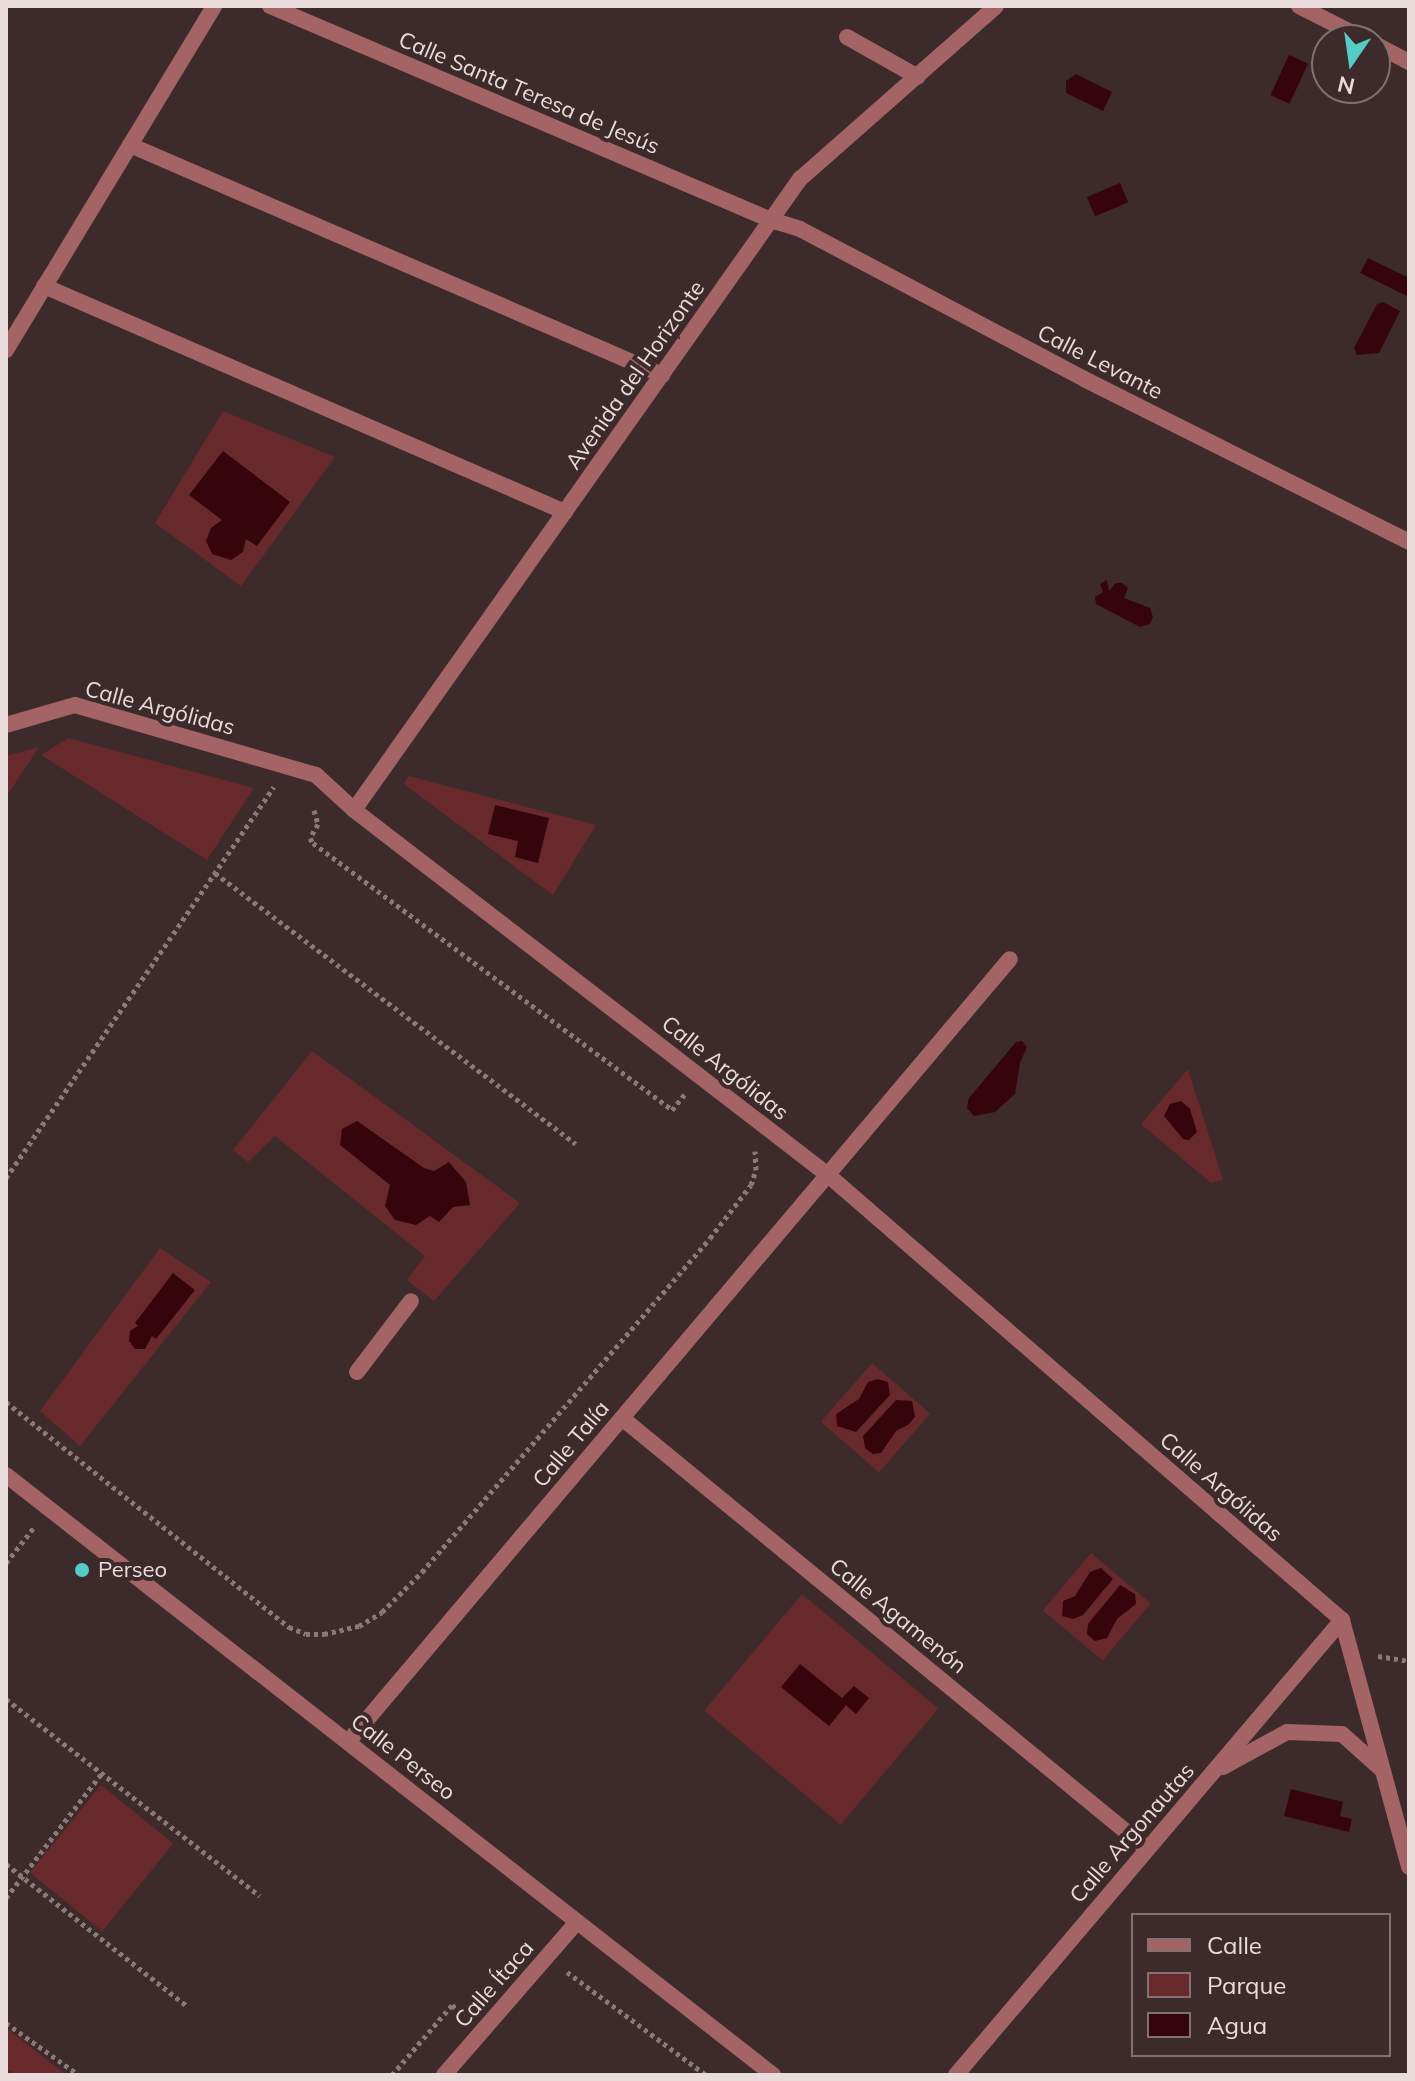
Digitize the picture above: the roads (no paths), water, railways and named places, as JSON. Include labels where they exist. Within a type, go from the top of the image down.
[{"type":"street","points":[[7,347],[214,6]]},
{"type":"street","name":"Calle Santa Teresa de Jesús","points":[[270,6],[771,220]]},
{"type":"street","name":"Avenida del Horizonte","points":[[354,810],[800,179],[996,6]]},
{"type":"street","points":[[1299,6],[1334,24]]},
{"type":"street","points":[[847,37],[918,77]]},
{"type":"street","points":[[1391,52],[1409,62]]},
{"type":"street","points":[[130,145],[662,375]]},
{"type":"street","name":"Calle Levante","points":[[771,220],[800,229],[1084,379],[1409,542]]},
{"type":"street","points":[[44,286],[565,512]]},
{"type":"street","name":"Calle Argólidas","points":[[6,725],[75,705],[316,775],[354,810],[828,1175],[1342,1620]]},
{"type":"street","name":"Calle Talía","points":[[348,1742],[1010,959]]},
{"type":"street","points":[[357,1372],[411,1301]]},
{"type":"street","name":"Calle Agamenón","points":[[622,1418],[1146,1848]]},
{"type":"street","name":"Calle Perseo","points":[[6,1475],[773,2075]]},
{"type":"street","points":[[1342,1620],[1409,1867]]},
{"type":"street","name":"Calle Argonautas","points":[[956,2075],[1342,1620]]},
{"type":"street","points":[[1215,1771],[1287,1732],[1342,1734],[1380,1768]]},
{"type":"street","name":"Calle Ítaca","points":[[444,2075],[577,1922]]},
{"type":"water","points":[[1289,55],[1308,64],[1289,104],[1270,95]]},
{"type":"water","points":[[1076,74],[1112,92],[1103,111],[1066,93],[1066,81]]},
{"type":"water","points":[[1120,183],[1128,202],[1095,216],[1087,197]]},
{"type":"water","points":[[1368,258],[1409,278],[1409,297],[1360,273]]},
{"type":"water","points":[[1383,302],[1400,311],[1379,353],[1357,355],[1354,348],[1377,304]]},
{"type":"water","points":[[223,451],[290,502],[257,546],[246,539],[243,552],[231,560],[212,554],[206,541],[211,528],[222,520],[189,495]]},
{"type":"water","points":[[1107,580],[1109,591],[1116,583],[1122,583],[1128,588],[1124,598],[1150,608],[1153,617],[1150,624],[1140,627],[1096,604],[1095,597],[1103,592],[1100,584]]},
{"type":"water","points":[[495,805],[549,818],[538,863],[515,857],[518,841],[488,834]]},
{"type":"water","points":[[1022,1041],[1027,1047],[1020,1063],[1015,1094],[995,1112],[974,1116],[967,1108],[969,1098],[1016,1042]]},
{"type":"water","points":[[1181,1101],[1190,1109],[1197,1132],[1189,1140],[1183,1139],[1164,1116],[1170,1104]]},
{"type":"water","points":[[357,1121],[424,1168],[434,1171],[449,1162],[466,1182],[470,1205],[453,1207],[439,1222],[430,1216],[416,1225],[395,1220],[385,1206],[390,1185],[340,1145],[342,1129]]},
{"type":"water","points":[[173,1273],[195,1290],[156,1339],[152,1336],[145,1349],[135,1349],[129,1341],[130,1331],[138,1326],[135,1323]]},
{"type":"water","points":[[878,1379],[888,1382],[890,1395],[856,1432],[837,1426],[836,1414],[859,1399],[868,1382]]},
{"type":"water","points":[[896,1400],[912,1401],[915,1417],[896,1431],[881,1453],[873,1454],[865,1448],[863,1436]]},
{"type":"water","points":[[1101,1568],[1113,1579],[1083,1615],[1073,1619],[1062,1616],[1063,1601],[1075,1596],[1090,1572]]},
{"type":"water","points":[[1120,1585],[1135,1594],[1136,1604],[1117,1619],[1107,1638],[1095,1641],[1087,1634],[1088,1624]]},
{"type":"water","points":[[800,1664],[842,1698],[854,1686],[869,1698],[856,1714],[846,1705],[829,1726],[781,1687]]},
{"type":"water","points":[[1291,1789],[1343,1802],[1340,1816],[1352,1819],[1349,1832],[1284,1816]]},
{"type":"place","name":"Perseo","points":[[82,1570]]}]
